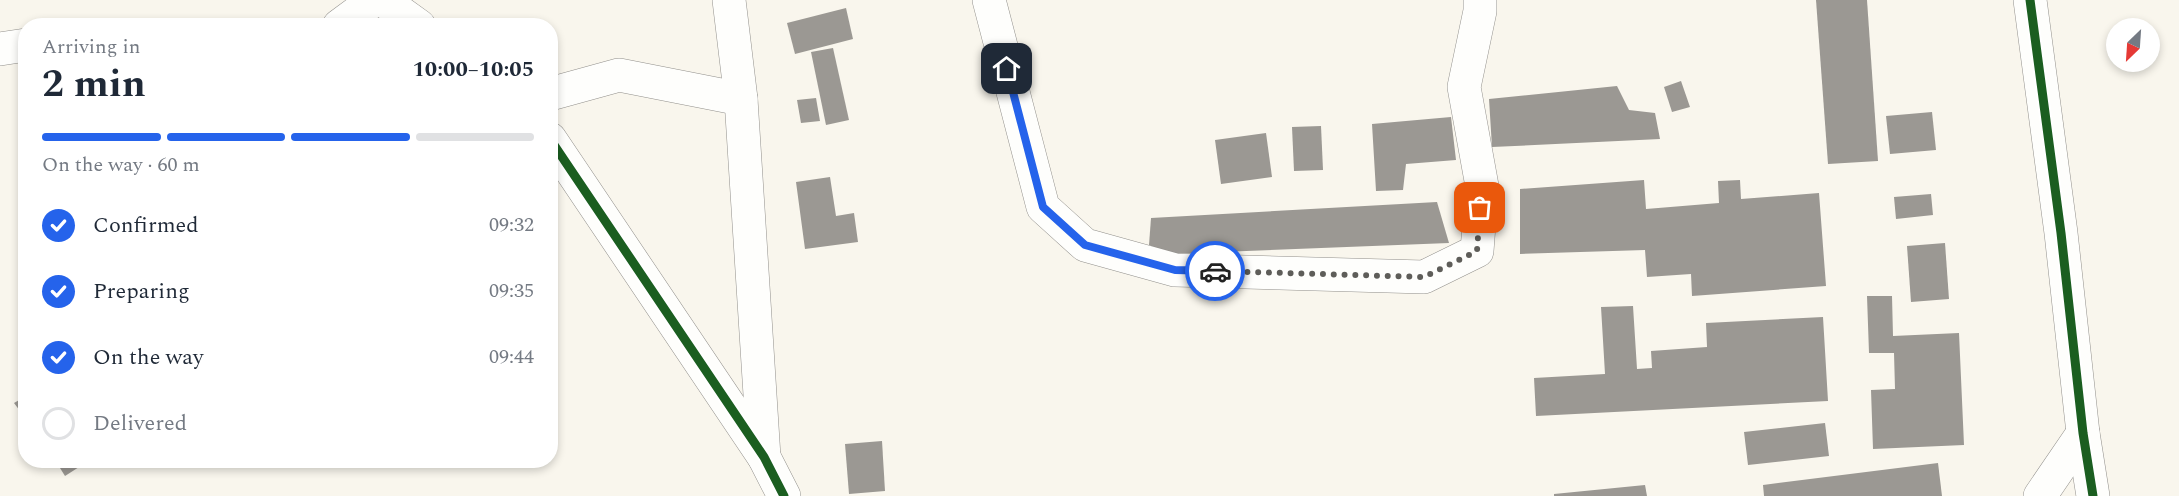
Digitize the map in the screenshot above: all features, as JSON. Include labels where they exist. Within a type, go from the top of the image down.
[{"type":"street","points":[[350,18],[374,0]]},
{"type":"street","points":[[383,0],[407,18]]},
{"type":"street","points":[[729,0],[741,99],[764,457]]},
{"type":"street","points":[[989,0],[1043,207],[1085,245],[1175,270],[1424,277],[1477,251],[1482,186],[1464,87],[1480,11],[1480,0]]},
{"type":"street","points":[[2030,0],[2061,233],[2083,433],[2093,496]]},
{"type":"street","points":[[0,49],[18,46]]},
{"type":"street","points":[[558,92],[619,75],[741,99]]},
{"type":"street","points":[[558,151],[764,457],[784,496]]},
{"type":"street","points":[[2040,496],[2083,433]]},
{"type":"building","points":[[1816,0],[1867,0],[1878,161],[1828,164]]},
{"type":"building","points":[[846,8],[853,39],[795,54],[787,23]]},
{"type":"building","points":[[833,48],[849,120],[826,125],[811,52]]},
{"type":"building","points":[[1681,81],[1690,107],[1672,112],[1664,87]]},
{"type":"building","points":[[1617,86],[1629,110],[1655,113],[1660,139],[1492,147],[1489,99]]},
{"type":"building","points":[[816,98],[820,121],[801,123],[797,100]]},
{"type":"building","points":[[1932,112],[1936,150],[1890,154],[1886,116]]},
{"type":"building","points":[[1451,117],[1456,160],[1406,164],[1403,190],[1376,191],[1372,124]]},
{"type":"building","points":[[1321,126],[1323,170],[1294,171],[1292,127]]},
{"type":"building","points":[[1266,133],[1272,177],[1221,184],[1215,140]]},
{"type":"building","points":[[830,177],[836,216],[854,213],[858,242],[805,249],[796,182]]},
{"type":"building","points":[[1644,180],[1646,209],[1719,203],[1718,181],[1740,180],[1741,199],[1819,193],[1826,286],[1692,296],[1691,274],[1647,277],[1645,250],[1520,254],[1520,189]]},
{"type":"building","points":[[1931,194],[1933,215],[1896,219],[1894,197]]},
{"type":"building","points":[[1437,202],[1449,243],[1169,254],[1149,245],[1151,218]]},
{"type":"building","points":[[1945,243],[1949,299],[1911,302],[1907,246]]},
{"type":"building","points":[[1867,296],[1892,296],[1893,336],[1959,333],[1964,445],[1873,449],[1871,390],[1895,389],[1894,353],[1869,353]]},
{"type":"building","points":[[1633,306],[1637,369],[1652,368],[1651,351],[1707,347],[1706,323],[1823,317],[1828,401],[1536,416],[1534,378],[1605,374],[1601,307]]},
{"type":"building","points":[[1825,423],[1829,456],[1748,465],[1744,432]]},
{"type":"building","points":[[882,441],[885,491],[849,494],[845,444]]},
{"type":"building","points":[[1938,463],[1942,496],[1764,496],[1763,485]]},
{"type":"building","points":[[60,468],[78,468],[65,476]]},
{"type":"building","points":[[1645,485],[1647,496],[1554,496],[1554,494]]},
{"type":"cycle path","points":[[2030,0],[2061,233],[2083,433],[2093,496]]},
{"type":"cycle path","points":[[558,151],[764,457],[784,496]]},
{"type":"way so far","points":[[1215,271],[1424,277],[1477,251],[1480,208]]},
{"type":"route","points":[[1007,69],[1043,207],[1085,245],[1175,270],[1215,271]]}]
